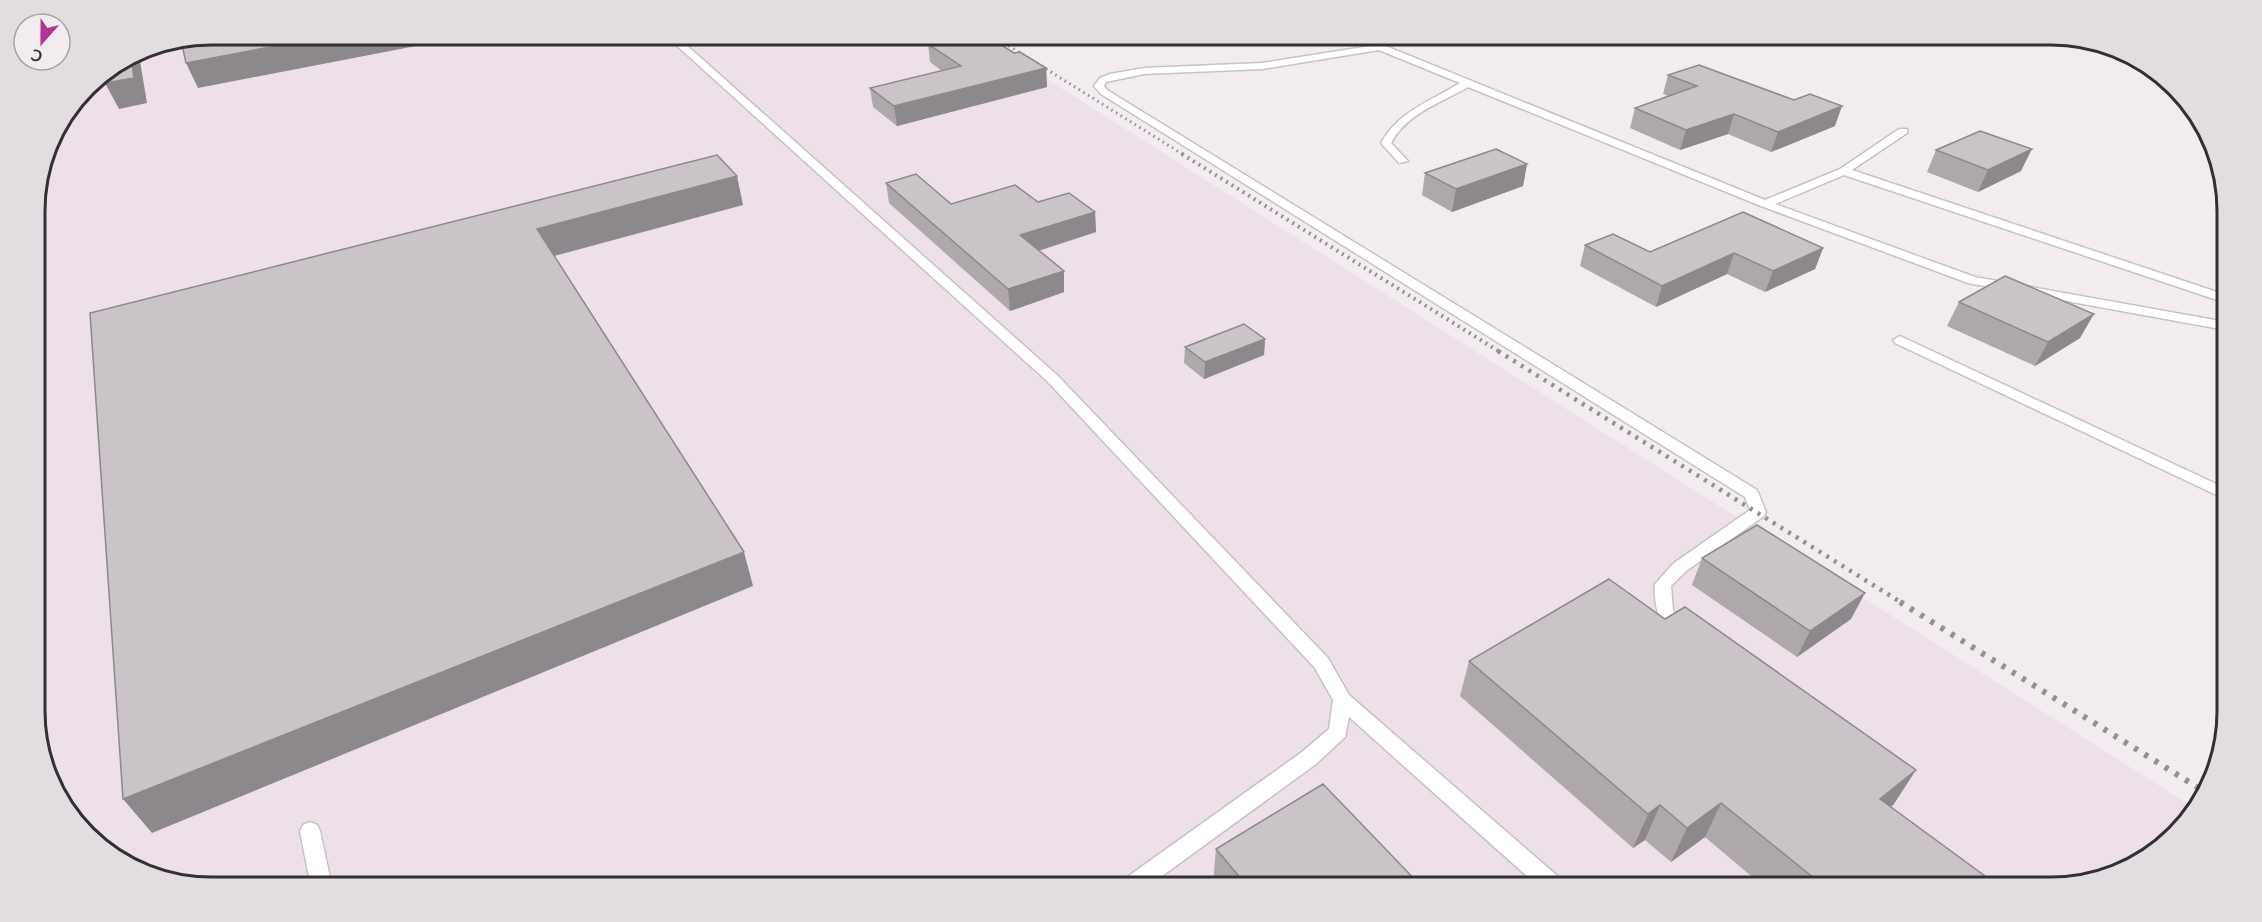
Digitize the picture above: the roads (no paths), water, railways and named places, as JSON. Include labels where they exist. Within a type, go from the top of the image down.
[{"type":"lane","points":[[680,45],[1052,378],[1322,663],[1342,700],[1543,877]]},
{"type":"lane","points":[[1370,45],[1766,204],[1972,280],[2217,324]]},
{"type":"lane","points":[[1376,48],[1262,66],[1144,71],[1113,76],[1103,80],[1099,86],[1104,92],[1752,494],[1758,512],[1680,567],[1662,584],[1661,607],[1673,625],[1691,638]]},
{"type":"lane","points":[[1402,161],[1386,143],[1389,134],[1405,119],[1466,84]]},
{"type":"lane","points":[[1766,204],[1844,171],[1903,131]]},
{"type":"lane","points":[[1844,171],[2217,296]]},
{"type":"lane","points":[[1900,340],[2217,490]]},
{"type":"lane","points":[[1145,877],[1309,758],[1338,732],[1342,700]]},
{"type":"lane","points":[[310,831],[320,877]]},
{"type":"railway","points":[[1008,45],[1184,155]]},
{"type":"railway","points":[[1182,154],[1500,352]]},
{"type":"railway","points":[[1498,351],[1902,603]]},
{"type":"railway","points":[[1900,602],[2198,788]]}]
